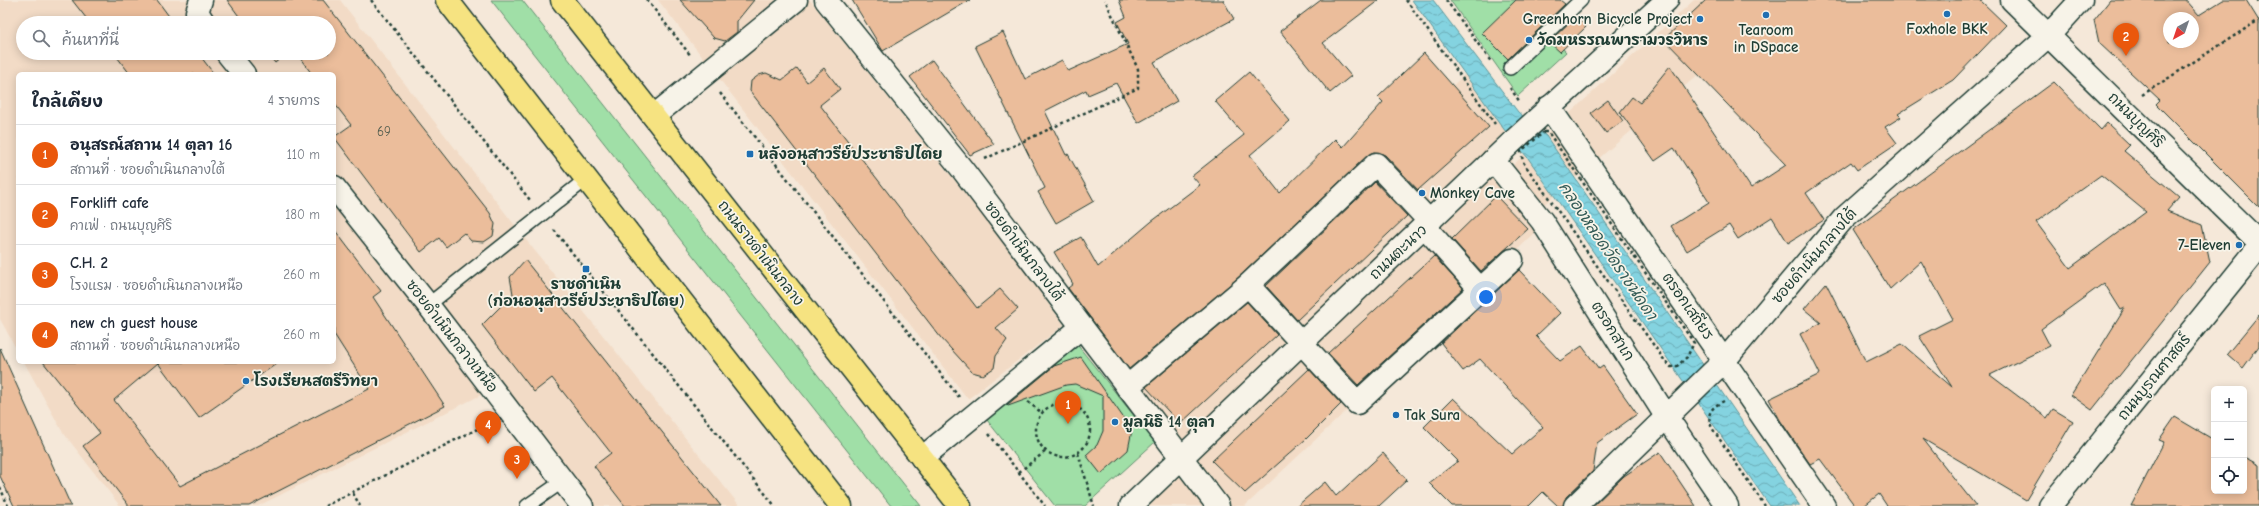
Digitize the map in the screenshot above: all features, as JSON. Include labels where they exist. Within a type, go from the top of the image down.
[{"type":"main road","points":[[447,0],[838,505]]},
{"type":"main road","name":"ถนนราชดำเนินกลาง","points":[[562,0],[960,506]]},
{"type":"street","points":[[200,16],[197,12],[201,0]]},
{"type":"street","points":[[654,116],[796,0]]},
{"type":"street","name":"ซอยดำเนินกลางใต้","points":[[826,0],[962,169],[1218,506]]},
{"type":"street","name":"ถนนตะนาว","points":[[1131,506],[1427,225],[1493,160],[1504,135],[1667,0]]},
{"type":"street","name":"ถนนบุญศิริ","points":[[2012,0],[2123,107],[2259,242]]},
{"type":"street","name":"ซอยดำเนินกลางใต้","points":[[1575,506],[1689,393],[1719,366],[1844,218],[2049,35],[2081,0]]},
{"type":"street","points":[[233,60],[242,72]]},
{"type":"street","name":"ตรอกเสถียร","points":[[1536,110],[1719,366],[1824,506]]},
{"type":"street","name":"ตรอกสาเก","points":[[1493,160],[1542,221],[1666,416],[1728,506]]},
{"type":"street","points":[[1127,387],[1248,285],[1376,164],[1480,289]]},
{"type":"street","name":"ซอยดำเนินกลางเหนือ","points":[[336,190],[428,305],[582,506]]},
{"type":"street","name":"ถนนบูรณศาสตร์","points":[[2050,506],[2259,247]]},
{"type":"street","points":[[1248,285],[1357,403],[1512,260]]},
{"type":"street","points":[[922,458],[1082,327]]},
{"type":"lane","points":[[1510,68],[1580,0]]},
{"type":"lane","points":[[428,305],[585,180]]},
{"type":"lane","points":[[527,506],[563,481]]},
{"type":"path","points":[[370,0],[775,506]]},
{"type":"path","points":[[647,0],[1045,506]]},
{"type":"path","points":[[962,169],[1138,88],[1138,69],[1105,0]]},
{"type":"path","points":[[1406,0],[1504,135]]},
{"type":"path","points":[[1446,0],[1496,68]]},
{"type":"path","points":[[2123,107],[2259,20]]},
{"type":"path","points":[[1509,87],[1536,110]]},
{"type":"path","points":[[1670,367],[1676,368],[1687,357]]},
{"type":"path","points":[[1062,403],[1079,408],[1086,415],[1090,423],[1089,440],[1078,453],[1062,457],[1046,451],[1040,444],[1036,435],[1039,417],[1053,404],[1062,403]]},
{"type":"path","points":[[1718,405],[1710,412],[1708,418],[1712,428],[1765,506]]},
{"type":"path","points":[[325,506],[511,412]]},
{"type":"path","points":[[1018,472],[1046,451]]},
{"type":"path","points":[[1078,453],[1094,506]]},
{"type":"path","points":[[0,487],[8,506]]},
{"type":"path","points":[[353,493],[360,506]]},
{"type":"shaded area","points":[[0,0],[340,0],[527,241],[740,506],[590,506],[487,392],[258,506],[120,506],[62,431],[25,364],[336,364],[336,72],[16,72],[16,348],[0,319]]},
{"type":"shaded area","points":[[658,0],[810,0],[992,227],[1064,325],[968,399]]},
{"type":"shaded area","points":[[1694,0],[1787,0],[1542,206],[1551,218],[1245,506],[1231,506],[1135,387],[1465,74],[1508,135],[1513,165]]},
{"type":"shaded area","points":[[1184,472],[1210,506],[1148,506]]},
{"type":"green space","points":[[491,0],[522,0],[921,506],[891,506]]},
{"type":"green space","name":"วัดมหรรณพารามวรวิหาร","points":[[1450,0],[1517,0],[1566,52],[1518,96]]},
{"type":"green space","points":[[1075,342],[1155,442],[1085,506],[1055,506],[983,415]]},
{"type":"water","name":"คลองหลอดวัดราชนัดดา","points":[[1412,0],[1433,0],[1518,112],[1546,136],[1800,506],[1770,506],[1528,158],[1508,135]]},
{"type":"building","points":[[72,0],[157,0],[169,16],[85,16]]},
{"type":"building","points":[[227,0],[323,0],[336,16],[239,16]]},
{"type":"building","points":[[680,0],[754,0],[737,21],[737,32],[725,41],[714,38]]},
{"type":"building","points":[[852,0],[970,0],[883,51]]},
{"type":"building","points":[[1119,0],[1223,0],[1234,19],[1154,62],[1177,101],[1138,123],[1116,83],[1088,95],[1086,90],[1045,111],[1066,155],[1068,154],[1094,201],[1056,223],[1038,192],[1045,188],[975,46],[1003,32],[1025,79],[1062,60],[1068,71],[1128,44],[1117,22],[1126,17]]},
{"type":"building","points":[[1321,0],[1379,0],[1323,43],[1351,76],[1330,93],[1280,31]]},
{"type":"building","points":[[1516,0],[1560,0],[1565,4],[1508,59],[1482,33]]},
{"type":"building","points":[[1706,0],[1980,0],[2006,25],[1953,80],[1898,114],[1901,117],[1885,127],[1897,143],[1857,170],[1851,162],[1806,193],[1824,220],[1788,243],[1772,217],[1738,239],[1729,225],[1687,251],[1671,226],[1709,202],[1674,148],[1655,161],[1620,112],[1632,97],[1640,103],[1670,66],[1751,188],[1786,165],[1664,39]]},
{"type":"building","points":[[2110,0],[2186,0],[2196,12],[2163,12],[2163,48],[2199,48],[2199,15],[2223,0],[2246,0],[2259,21],[2259,207],[2156,104],[2160,100],[2099,43],[2094,20]]},
{"type":"building","points":[[1576,16],[1586,27],[1560,52],[1549,42]]},
{"type":"building","points":[[336,17],[490,213],[495,224],[493,236],[484,242],[471,241],[464,233],[446,247],[439,238],[421,252],[336,140],[336,136],[351,125],[336,106],[336,72],[310,72],[301,60],[336,60]]},
{"type":"building","points":[[1424,53],[1489,127],[1418,190],[1385,155],[1374,152],[1368,155],[1240,276],[1129,369],[1068,288],[1073,284],[1054,252],[1081,237],[1098,267],[1151,222],[1200,185],[1192,176],[1244,135],[1215,101],[1249,72],[1290,121],[1250,155],[1280,193],[1335,139],[1343,147],[1383,102],[1378,97]]},
{"type":"building","points":[[119,60],[203,60],[212,72],[128,72]]},
{"type":"building","points":[[932,60],[994,144],[970,155],[910,77]]},
{"type":"building","points":[[797,68],[807,82],[824,68],[840,89],[820,105],[977,308],[1000,289],[1018,309],[996,328],[1007,340],[996,356],[994,368],[983,375],[972,372],[941,338],[750,91],[751,81],[759,75],[766,73],[782,80]]},
{"type":"building","points":[[2054,82],[2101,130],[2107,123],[2130,145],[2124,151],[2179,197],[2167,211],[2202,225],[2210,262],[2092,410],[2071,395],[2125,308],[2121,310],[2104,283],[2041,329],[2050,346],[1990,375],[2047,418],[2053,409],[2073,421],[2026,500],[1923,439],[1976,506],[1887,506],[1879,494],[1864,506],[1855,506],[1820,459],[1810,464],[1780,420],[1769,399],[1820,374],[1800,334],[1821,323],[1804,309],[1826,283],[1866,362],[1902,344],[1952,387],[1919,336],[1953,319],[1921,261],[1890,289],[1853,230]],"holes":[[[2101,175],[2146,212],[2070,268],[2036,222]]]},
{"type":"building","points":[[1608,100],[1623,121],[1606,133],[1591,113]]},
{"type":"building","points":[[1375,182],[1407,216],[1297,320],[1266,286]]},
{"type":"building","points":[[1496,196],[1528,229],[1481,271],[1452,239]]},
{"type":"building","points":[[336,232],[381,291],[373,297],[445,406],[249,506],[129,506],[83,446],[100,433],[45,364],[157,364],[114,400],[180,486],[369,389],[336,337]]},
{"type":"building","points":[[1434,256],[1463,288],[1358,385],[1328,353]]},
{"type":"building","points":[[525,260],[721,506],[625,506],[594,466],[611,453],[552,378],[534,392],[482,325],[513,294],[510,277]]},
{"type":"building","points":[[1519,270],[1560,313],[1536,336],[1560,361],[1582,346],[1599,369],[1603,366],[1637,414],[1597,443],[1593,471],[1566,497],[1563,506],[1558,506],[1543,492],[1529,506],[1452,506],[1429,483],[1458,461],[1424,427],[1453,398],[1512,454],[1543,427],[1480,359],[1463,371],[1441,343]]},
{"type":"building","points":[[1247,302],[1277,335],[1180,424],[1146,387]]},
{"type":"building","points":[[2259,315],[2259,346],[2243,368],[2227,354]]},
{"type":"building","points":[[0,348],[71,506],[14,506],[0,476]]},
{"type":"building","name":"มูลนิธิ 14 ตุลา","points":[[1081,357],[1132,430],[1128,450],[1101,474],[1086,455],[1097,445],[1103,431],[1103,396],[1075,384],[1066,385],[1008,406],[1007,405],[1054,366]]},
{"type":"building","points":[[159,364],[276,364],[199,418]]},
{"type":"building","points":[[1309,369],[1341,404],[1306,439],[1245,493],[1212,461]]},
{"type":"building","points":[[2175,417],[2211,438],[2211,494],[2247,494],[2247,459],[2259,465],[2259,506],[2131,506],[2164,442],[2159,440]]},
{"type":"building","points":[[1660,452],[1696,506],[1593,506],[1624,476]]},
{"type":"building","points":[[1383,453],[1407,480],[1379,506],[1297,506],[1325,482],[1336,496]]},
{"type":"place","name":"Foxhole BKK","points":[[1947,14]]},
{"type":"place","name":"Tearoom in DSpace","points":[[1766,15]]},
{"type":"place","name":"Greenhorn Bicycle Project","points":[[1700,19]]},
{"type":"place","name":"วัดมหรรณพารามวรวิหาร","points":[[1529,40]]},
{"type":"place","name":"Forklift cafe","points":[[2126,56]]},
{"type":"place","name":"หลังอนุสาวรีย์ประชาธิปไตย","points":[[750,154]]},
{"type":"place","name":"Monkey Cave","points":[[1422,193]]},
{"type":"place","name":"7-Eleven","points":[[2239,245]]},
{"type":"place","name":"ราชดำเนิน (ก่อนอนุสาวรีย์ประชาธิปไตย)","points":[[586,269]]},
{"type":"place","name":"โรงเรียนสตรีวิทยา","points":[[246,381]]},
{"type":"place","name":"Tak Sura","points":[[1396,415]]},
{"type":"place","name":"มูลนิธิ 14 ตุลา","points":[[1115,422]]},
{"type":"place","name":"อนุสรณ์สถาน 14 ตุลา 16","points":[[1068,424]]},
{"type":"place","name":"new ch guest house","points":[[488,444]]},
{"type":"place","name":"C.H. 2","points":[[517,479]]}]
